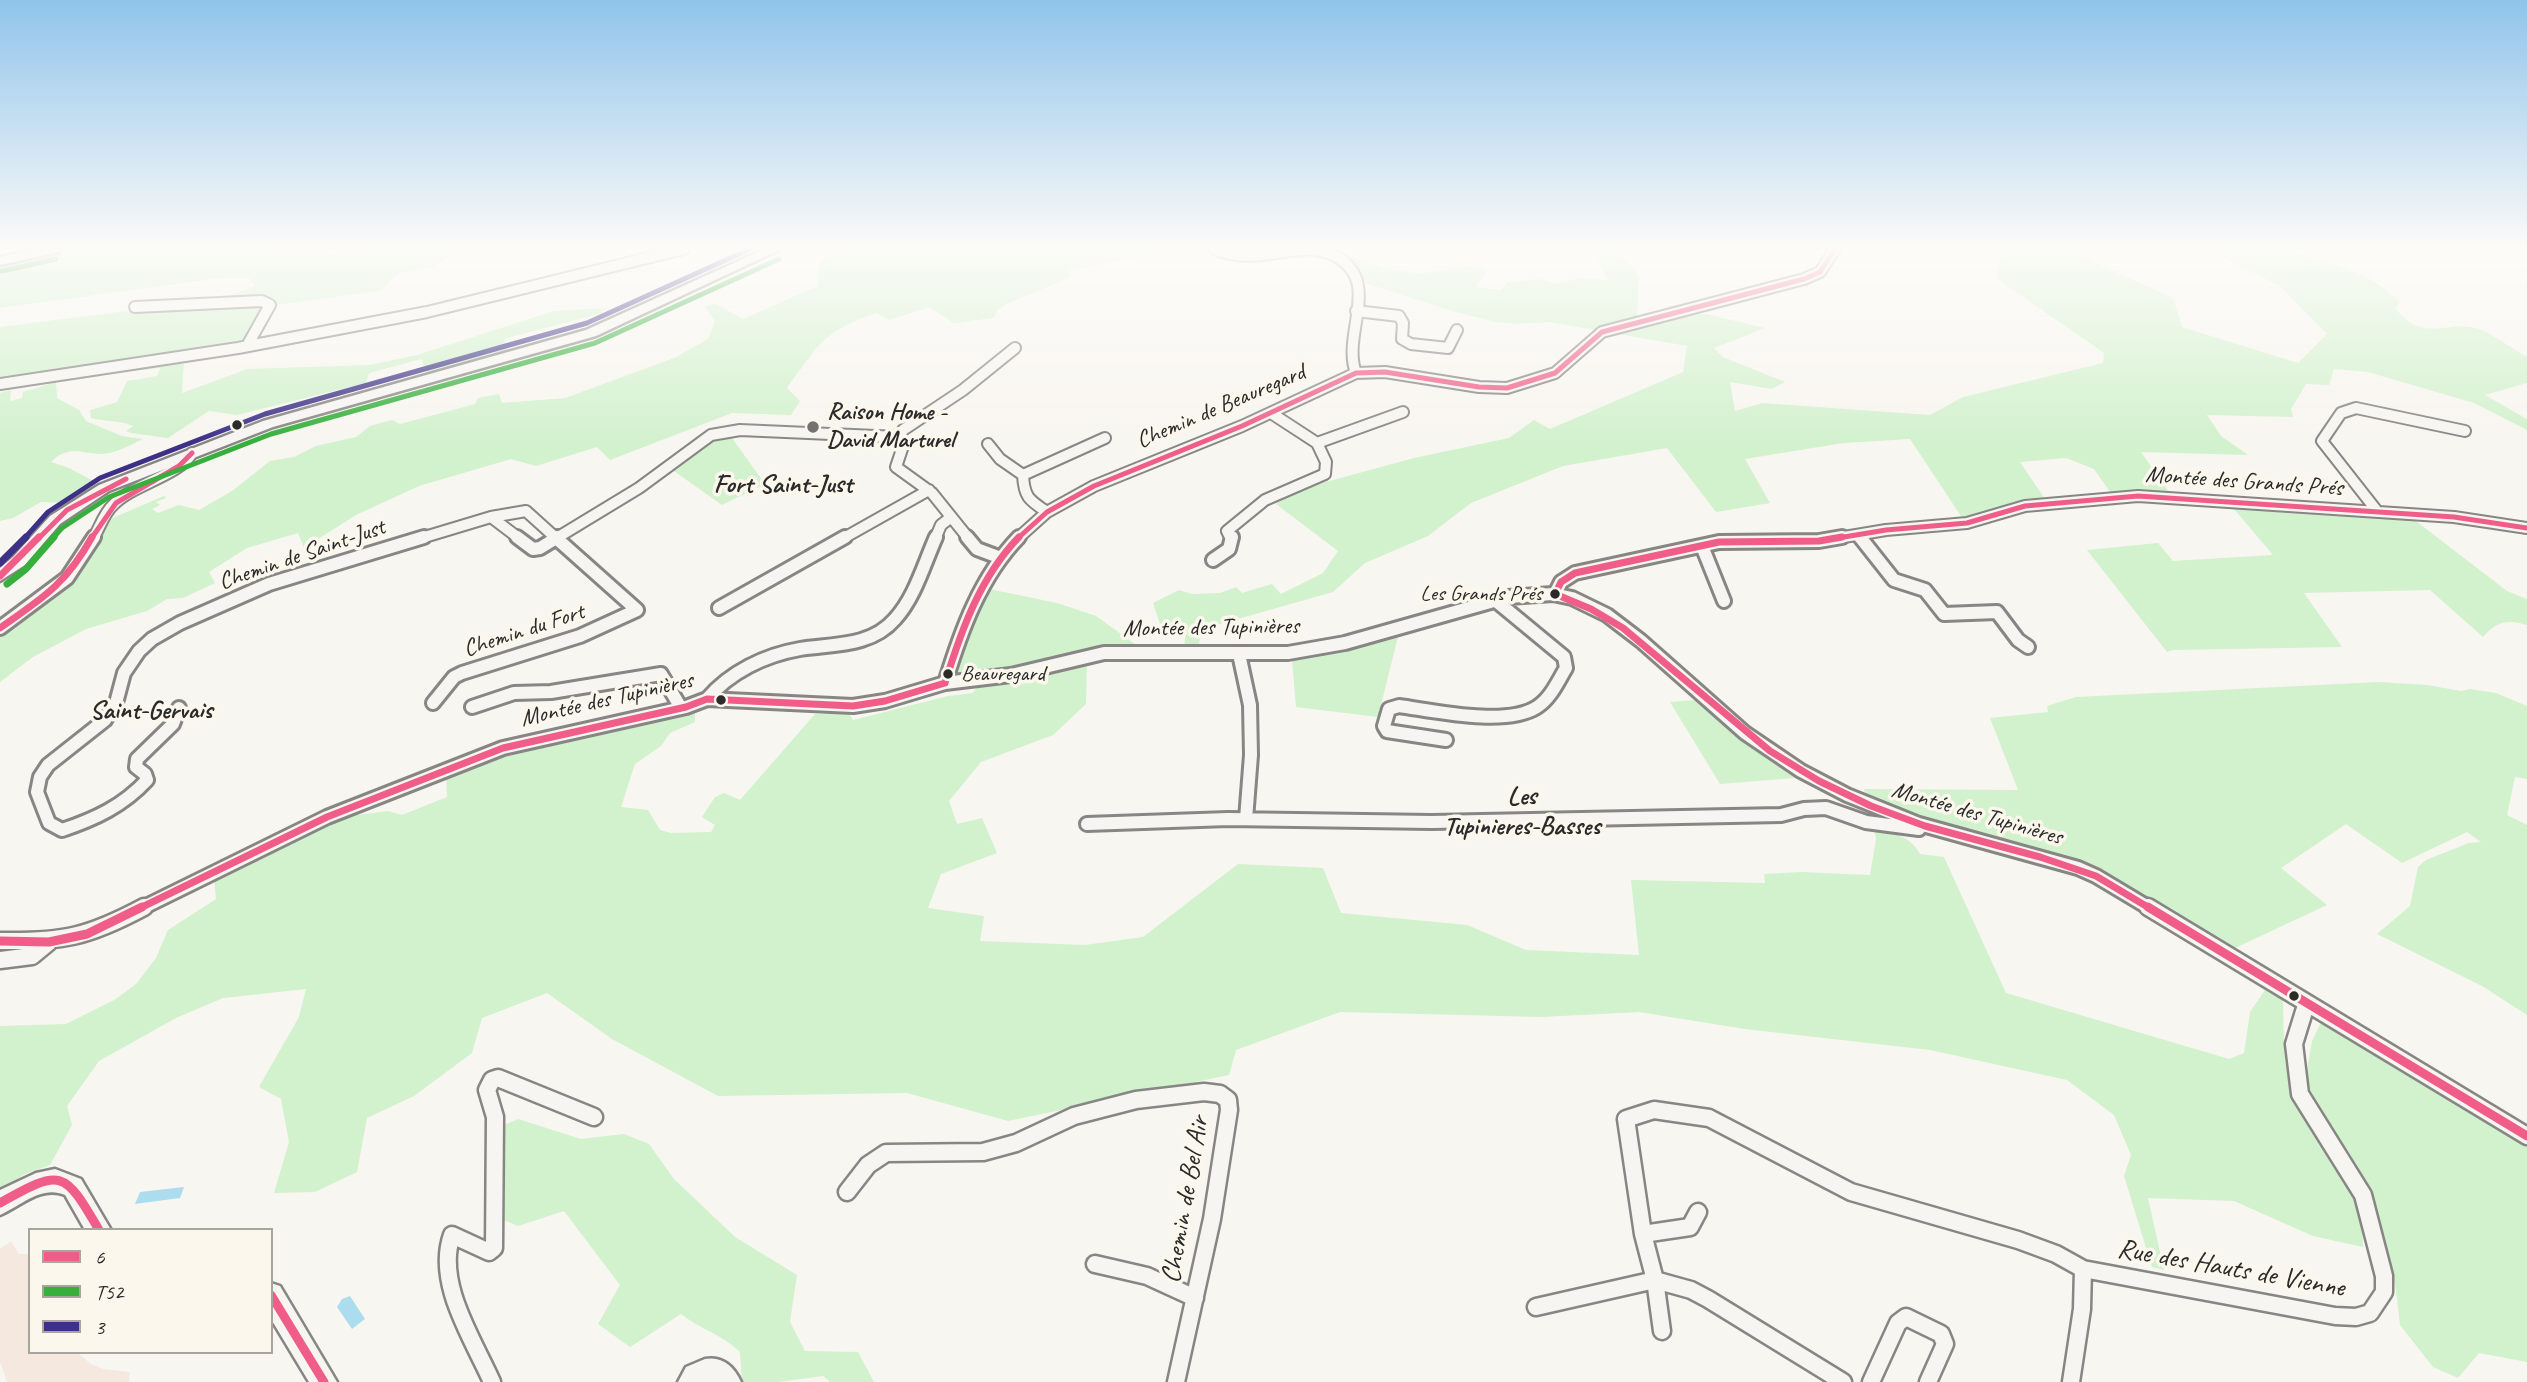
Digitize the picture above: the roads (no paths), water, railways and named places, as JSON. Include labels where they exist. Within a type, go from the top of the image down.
[{"type":"main road","points":[[0,576],[19,561],[55,520],[90,495],[268,424],[591,332],[632,313]]},
{"type":"main road","points":[[0,1203],[42,1182],[67,1182],[74,1187],[98,1228]]},
{"type":"main road","points":[[273,1298],[324,1382]]},
{"type":"main road","points":[[691,1382],[702,1372],[713,1370],[722,1373],[728,1382]]},
{"type":"street","points":[[247,346],[265,313]]},
{"type":"street","points":[[0,384],[247,346],[416,313]]},
{"type":"street","points":[[1356,313],[1350,347],[1351,363],[1356,373]]},
{"type":"street","points":[[1377,313],[1399,316],[1403,323],[1402,339],[1411,344],[1448,348],[1457,330]]},
{"type":"street","name":"Chemin de Beauregard","points":[[945,683],[964,622],[1001,558],[1017,539],[1047,512],[1094,485],[1271,413],[1356,373],[1385,372],[1479,387],[1507,388],[1555,373],[1602,332],[1673,313]]},
{"type":"street","points":[[1001,558],[977,549],[929,490],[896,467],[902,449],[899,437],[903,430],[963,390],[1015,348]]},
{"type":"street","points":[[0,391],[42,376]]},
{"type":"street","points":[[2376,511],[2322,441],[2341,413],[2356,408],[2465,431]]},
{"type":"street","points":[[1317,443],[1403,412]]},
{"type":"street","points":[[1213,560],[1229,549],[1232,536],[1227,531],[1265,500],[1325,474],[1326,462],[1317,443],[1271,413]]},
{"type":"street","points":[[491,517],[533,549],[639,488],[711,435],[740,430],[899,437]]},
{"type":"street","points":[[1023,475],[1105,438]]},
{"type":"street","points":[[988,444],[995,454],[1023,475],[1024,492],[1032,502],[1047,512]]},
{"type":"street","points":[[0,628],[67,578],[112,505],[145,483],[187,462],[192,453]]},
{"type":"street","points":[[719,608],[929,490]]},
{"type":"street","name":"Montée des Grands Prés","points":[[1555,593],[1561,582],[1575,573],[1702,546],[1753,540],[1819,541],[1967,523],[2025,506],[2138,496],[2376,511],[2484,520],[2527,528]]},
{"type":"street","name":"Chemin de Saint-Just","points":[[179,708],[173,724],[137,759],[136,767],[145,774],[147,780],[133,797],[108,813],[62,830],[49,823],[37,792],[40,777],[48,765],[106,720],[116,703],[124,673],[139,651],[152,639],[180,623],[269,584],[491,517],[526,510],[637,610]]},
{"type":"street","points":[[707,699],[732,678],[772,658],[798,650],[857,643],[889,624],[904,606],[941,525],[950,518]]},
{"type":"street","points":[[1858,535],[1894,580],[1924,590],[1944,614],[1997,612],[2002,615],[2020,644],[2028,647]]},
{"type":"street","points":[[1702,546],[1724,601]]},
{"type":"street","name":"Montée des Tupinières","points":[[0,941],[49,942],[87,934],[118,922],[195,880],[327,817],[503,748],[681,708],[707,699],[853,706],[885,701],[945,683],[1011,675],[1104,653],[1159,651],[1278,654],[1312,650],[1495,600],[1531,593],[1555,593],[1592,605],[1619,621],[1742,731],[1802,772],[1881,810],[1944,832],[2053,859],[2096,876],[2527,1136]]},
{"type":"street","points":[[1446,740],[1387,731],[1384,726],[1389,709],[1399,706],[1477,715],[1528,711],[1545,700],[1566,668],[1564,657],[1495,600]]},
{"type":"street","name":"Chemin du Fort","points":[[433,703],[454,677],[462,673],[570,640],[637,610]]},
{"type":"street","points":[[1239,654],[1250,705],[1251,755],[1246,819]]},
{"type":"street","points":[[472,707],[514,693],[551,692],[661,674],[681,708]]},
{"type":"street","points":[[1087,824],[1246,819],[1443,822],[1781,815],[1826,808],[1866,822],[1944,832]]},
{"type":"street","points":[[0,960],[32,957],[49,942]]},
{"type":"street","name":"Rue des Hauts de Vienne","points":[[1662,1331],[1655,1280],[1643,1234],[1626,1119],[1654,1110],[1681,1111],[1724,1124],[1807,1171],[1851,1192],[2018,1240],[2056,1254],[2083,1269],[2335,1316],[2356,1317],[2370,1313],[2384,1292],[2384,1276],[2363,1195],[2354,1176],[2322,1132],[2298,1087],[2294,1044],[2306,1004]]},
{"type":"street","points":[[492,1382],[447,1270],[447,1247],[452,1235],[489,1252],[495,1248],[495,1116],[487,1090],[489,1084],[498,1078],[509,1081],[594,1117]]},
{"type":"street","name":"Chemin de Bel Air","points":[[847,1192],[868,1165],[886,1153],[983,1152],[1004,1148],[1074,1116],[1100,1108],[1181,1093],[1220,1094],[1228,1100],[1229,1110],[1212,1219],[1176,1382]]},
{"type":"street","points":[[1643,1234],[1690,1227],[1698,1212]]},
{"type":"street","points":[[1095,1264],[1136,1271],[1195,1298]]},
{"type":"street","name":"Rue des Hauts de Vienne","points":[[2071,1382],[2082,1309],[2083,1269]]},
{"type":"street","points":[[1536,1307],[1655,1280],[1690,1290],[1708,1299],[1843,1382]]},
{"type":"street","points":[[1871,1382],[1898,1323],[1906,1317],[1941,1334],[1945,1344],[1928,1382]]},
{"type":"water","points":[[184,1187],[180,1198],[135,1204],[140,1192]]},
{"type":"water","points":[[350,1296],[365,1319],[352,1329],[337,1307],[342,1299]]},
{"type":"place","name":"Raison Home - David Marturel","points":[[813,427]]},
{"type":"place","name":"Les Grands Prés","points":[[1555,594]]},
{"type":"place","name":"Beauregard","points":[[948,674]]},
{"type":"district","name":"Fort Saint-Just","points":[[783,485]]},
{"type":"district","name":"Saint-Gervais","points":[[151,711]]},
{"type":"district","name":"Les Tupinieres-Basses","points":[[1522,812]]}]
